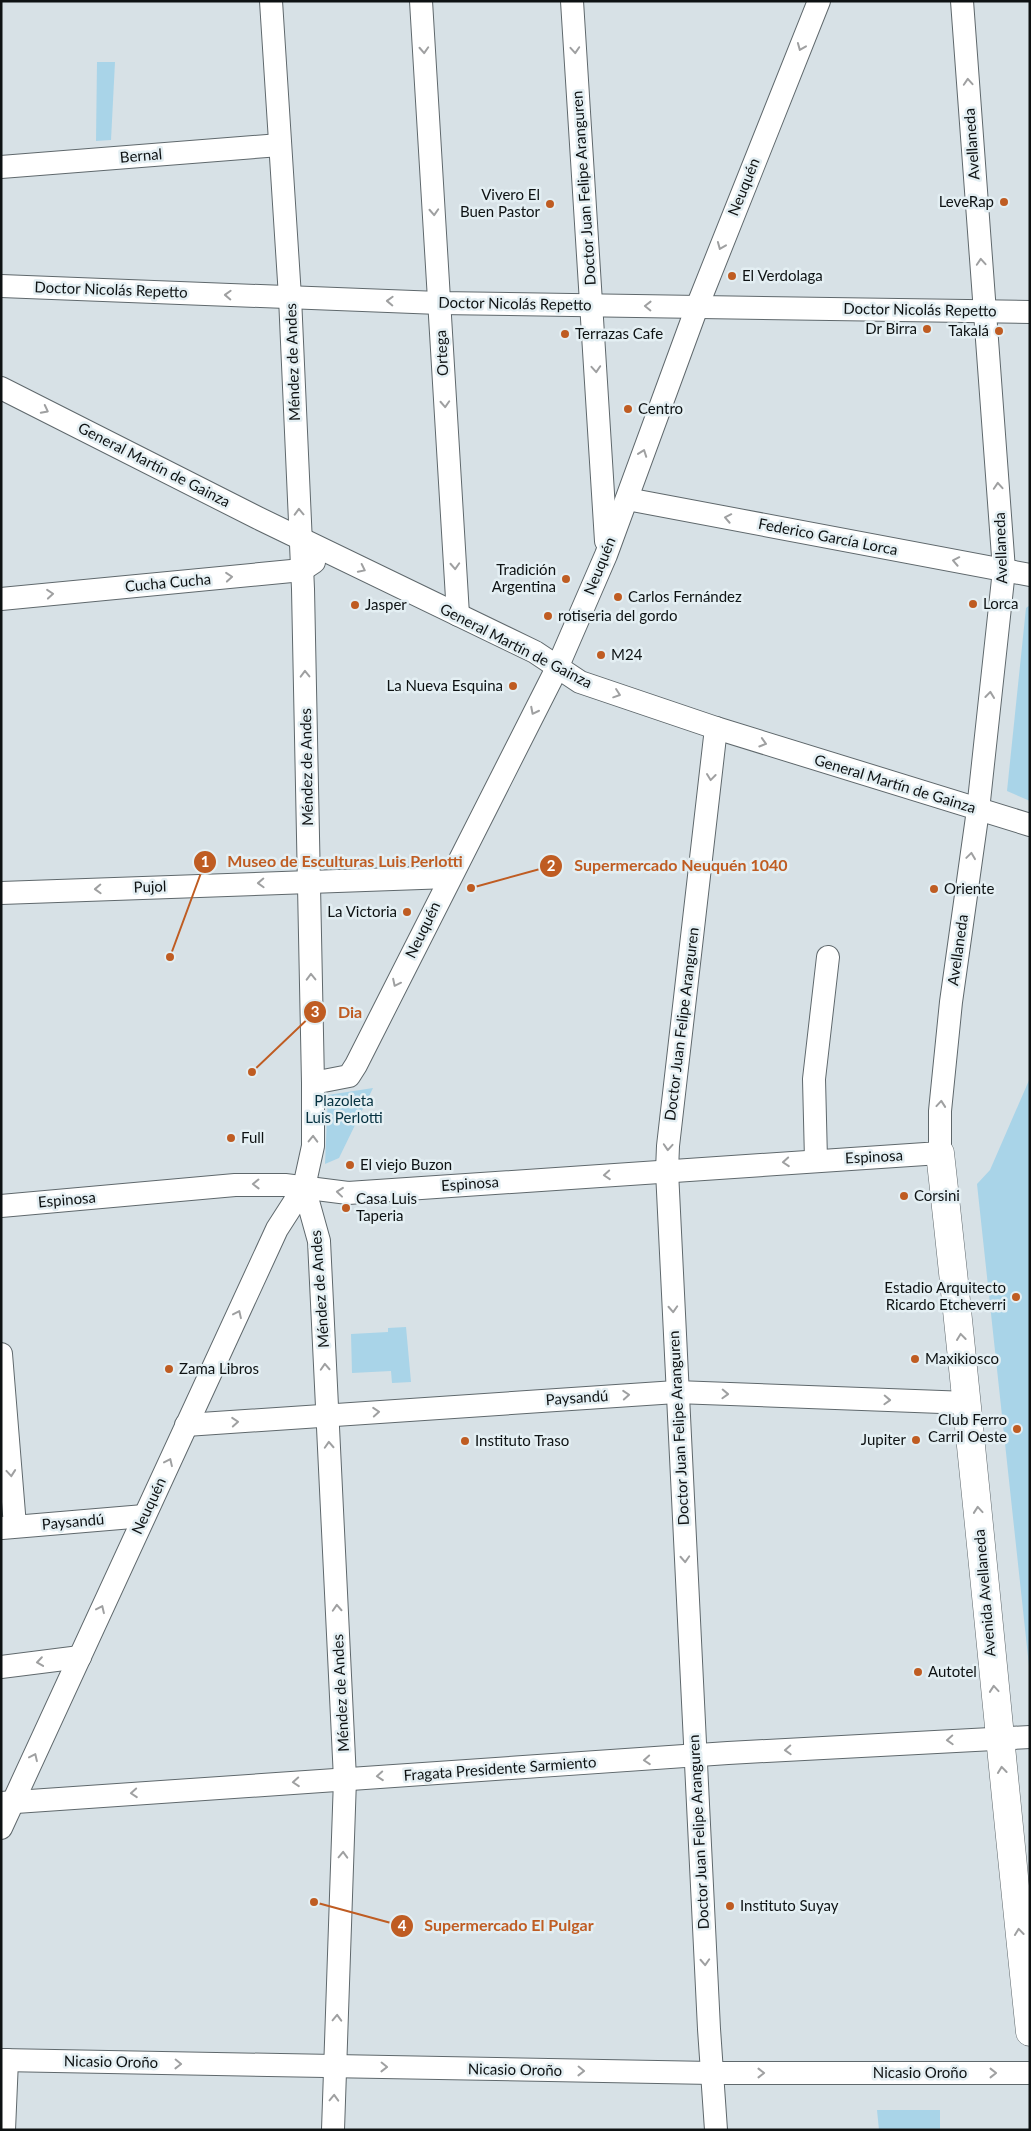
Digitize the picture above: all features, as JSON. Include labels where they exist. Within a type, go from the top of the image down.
[{"type":"main road","name":"Avenida Avellaneda","points":[[940,1153],[968,1403],[998,1737],[1030,2032]]},
{"type":"street","name":"Méndez de Andes","points":[[271,1],[290,297],[302,570],[313,1083],[313,1146],[304,1187],[319,1241],[345,1778],[333,2130]]},
{"type":"street","name":"Ortega","points":[[421,1],[458,615]]},
{"type":"street","name":"Doctor Juan Felipe Aranguren","points":[[572,1],[606,555]]},
{"type":"street","name":"Neuquén","points":[[313,1083],[349,1076],[557,668],[606,555],[697,307],[819,1]]},
{"type":"street","name":"Avellaneda","points":[[940,1153],[940,1112],[951,1002],[978,810],[1004,570],[962,1]]},
{"type":"street","name":"Bernal","points":[[1,167],[280,145]]},
{"type":"street","name":"Doctor Nicolás Repetto","points":[[1,286],[439,303],[1030,312]]},
{"type":"street","name":"General Martín de Gainza","points":[[1,388],[328,552],[535,652],[580,682],[716,728],[1030,825]]},
{"type":"street","name":"Federico García Lorca","points":[[627,499],[1030,575]]},
{"type":"street","name":"Cucha Cucha","points":[[1,599],[302,570],[328,552]]},
{"type":"street","name":"Doctor Juan Felipe Aranguren","points":[[716,728],[666,1171],[676,1392],[716,2130]]},
{"type":"street","name":"Pujol","points":[[1,893],[449,877]]},
{"type":"street","points":[[816,1160],[814,1079],[828,957]]},
{"type":"street","name":"Espinosa","points":[[1,1206],[235,1185],[260,1184],[304,1187],[348,1193],[940,1153]]},
{"type":"street","name":"Neuquén","points":[[1,1828],[7,1802],[80,1657],[277,1229],[304,1187]]},
{"type":"street","points":[[1,1354],[8,1527]]},
{"type":"street","name":"Paysandú","points":[[186,1425],[676,1392],[968,1403]]},
{"type":"street","name":"Paysandú","points":[[8,1527],[144,1516]]},
{"type":"street","points":[[1,1667],[80,1657]]},
{"type":"street","name":"Fragata Presidente Sarmiento","points":[[7,1802],[345,1778],[998,1737],[1030,1737]]},
{"type":"street","points":[[4,2060],[4,2130]]},
{"type":"street","name":"Nicasio Oroño","points":[[4,2060],[712,2073],[1030,2073]]},
{"type":"green space","points":[[97,62],[115,62],[111,140],[96,141]]},
{"type":"green space","points":[[1030,605],[1030,801],[1007,791],[1026,608]]},
{"type":"green space","name":"Club Ferro Carril Oeste","points":[[1030,1078],[1030,1675],[977,1184],[990,1170]]},
{"type":"green space","name":"Plazoleta Luis Perlotti","points":[[373,1088],[339,1158],[325,1164],[328,1095]]},
{"type":"green space","points":[[406,1327],[411,1382],[392,1383],[391,1371],[352,1373],[351,1334],[388,1332],[388,1328]]},
{"type":"green space","points":[[877,2110],[940,2110],[940,2130],[879,2130]]},
{"type":"place","name":"LeveRap","points":[[1004,202]]},
{"type":"place","name":"Vivero El Buen Pastor","points":[[550,204]]},
{"type":"place","name":"El Verdolaga","points":[[732,276]]},
{"type":"place","name":"Dr Birra","points":[[927,329]]},
{"type":"place","name":"Takalá","points":[[999,331]]},
{"type":"place","name":"Terrazas Cafe","points":[[565,334]]},
{"type":"place","name":"Centro","points":[[628,409]]},
{"type":"place","name":"Tradición Argentina","points":[[566,579]]},
{"type":"place","name":"Carlos Fernández","points":[[618,597]]},
{"type":"place","name":"Lorca","points":[[973,604]]},
{"type":"place","name":"Jasper","points":[[355,605]]},
{"type":"place","name":"rotiseria del gordo","points":[[548,616]]},
{"type":"place","name":"M24","points":[[601,655]]},
{"type":"place","name":"La Nueva Esquina","points":[[513,686]]},
{"type":"place","name":"Supermercado Neuquén 1040","points":[[471,888]]},
{"type":"place","name":"Oriente","points":[[934,889]]},
{"type":"place","name":"La Victoria","points":[[407,912]]},
{"type":"place","name":"Museo de Esculturas Luis Perlotti","points":[[170,957]]},
{"type":"place","name":"Dia","points":[[252,1072]]},
{"type":"place","name":"Full","points":[[231,1138]]},
{"type":"place","name":"El viejo Buzon","points":[[350,1165]]},
{"type":"place","name":"Corsini","points":[[904,1196]]},
{"type":"place","name":"Casa Luis Taperia","points":[[346,1208]]},
{"type":"place","name":"Estadio Arquitecto Ricardo Etcheverri","points":[[1016,1297]]},
{"type":"place","name":"Maxikiosco","points":[[915,1359]]},
{"type":"place","name":"Zama Libros","points":[[169,1369]]},
{"type":"place","name":"Club Ferro Carril Oeste","points":[[1017,1429]]},
{"type":"place","name":"Jupiter","points":[[916,1440]]},
{"type":"place","name":"Instituto Traso","points":[[465,1441]]},
{"type":"place","name":"Autotel","points":[[918,1672]]},
{"type":"place","name":"Supermercado El Pulgar","points":[[314,1902]]},
{"type":"place","name":"Instituto Suyay","points":[[730,1906]]}]
